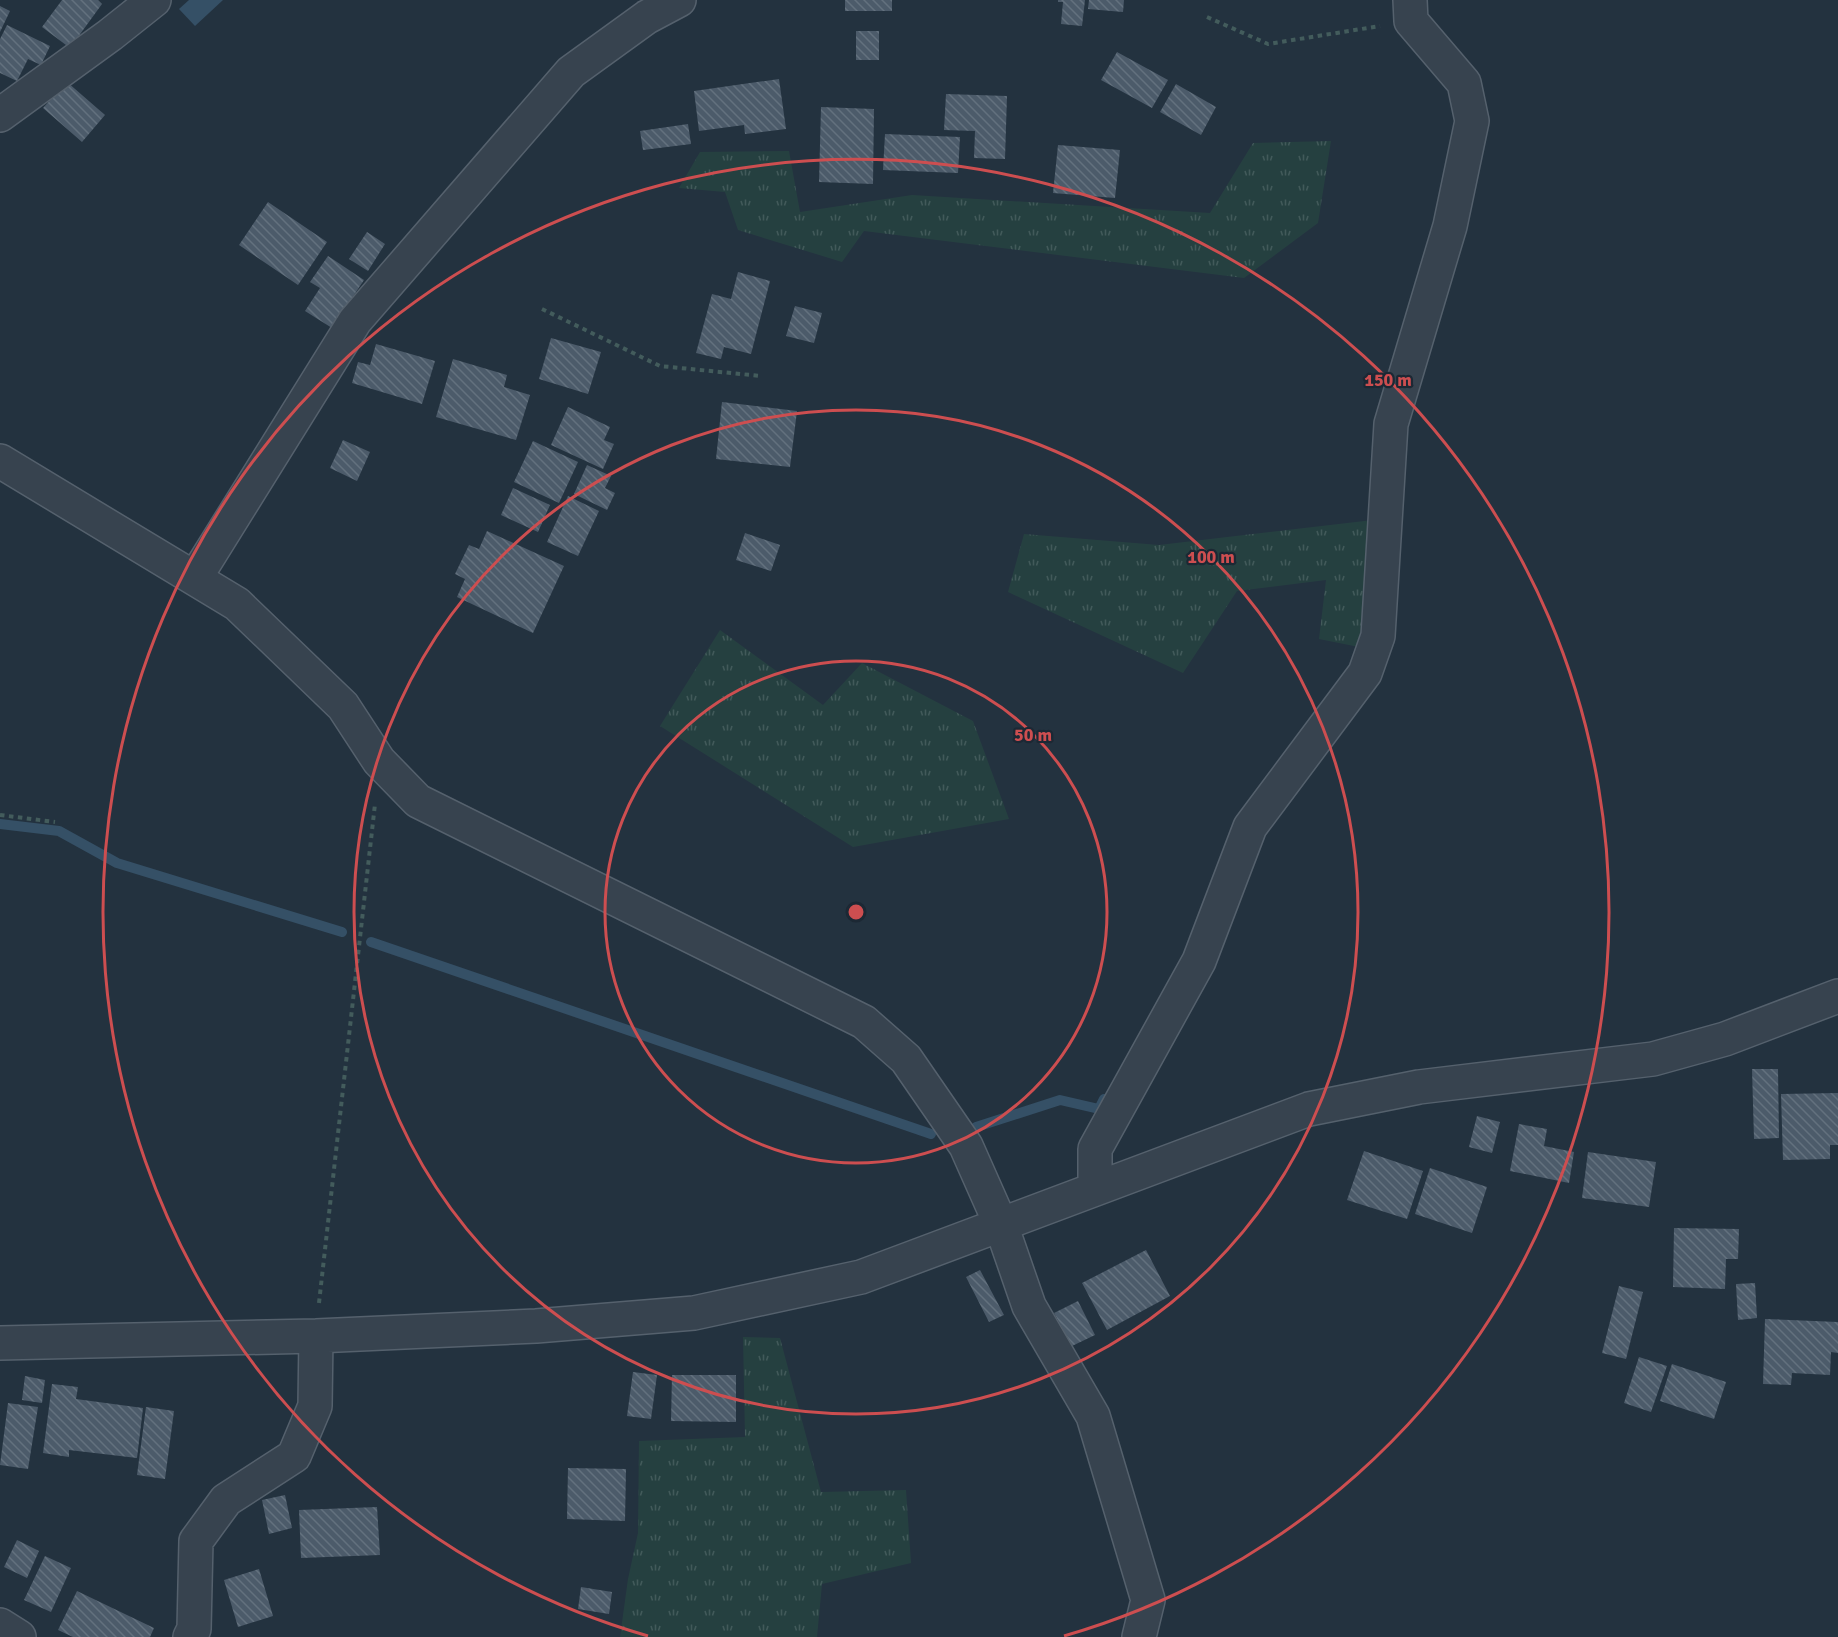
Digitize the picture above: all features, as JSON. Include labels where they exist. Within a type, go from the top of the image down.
[{"type":"street","points":[[0,115],[154,0]]},
{"type":"street","points":[[195,578],[355,321],[571,72],[647,17],[679,0]]},
{"type":"street","points":[[1095,1189],[1095,1149],[1199,961],[1250,826],[1365,673],[1378,636],[1391,424],[1450,226],[1472,121],[1464,83],[1411,11]]},
{"type":"street","points":[[0,461],[237,604],[343,706],[379,761],[418,801],[864,1022],[906,1059],[966,1146],[1001,1225],[1029,1306],[1093,1416],[1148,1600],[1139,1637]]},
{"type":"street","points":[[0,1343],[316,1336],[536,1326],[694,1313],[861,1277],[1309,1109],[1419,1088],[1653,1059],[1725,1039],[1838,996]]},
{"type":"street","points":[[190,1637],[194,1629],[196,1541],[226,1500],[294,1456],[315,1406],[316,1336]]},
{"type":"street","points":[[0,1625],[19,1637]]},
{"type":"path","points":[[1207,17],[1268,44],[1411,11]]},
{"type":"path","points":[[542,309],[660,366],[760,376]]},
{"type":"path","points":[[316,1336],[379,761]]},
{"type":"path","points":[[0,815],[55,822]]},
{"type":"green space","points":[[1331,141],[1318,223],[1244,278],[864,231],[842,262],[738,230],[725,192],[679,188],[700,152],[789,151],[800,212],[912,195],[1210,213],[1253,143]]},
{"type":"green space","points":[[1373,520],[1359,647],[1319,639],[1326,580],[1237,591],[1183,673],[1008,592],[1024,534],[1159,545]]},
{"type":"green space","points":[[720,630],[823,705],[862,663],[973,721],[1009,819],[853,847],[660,726]]},
{"type":"green space","points":[[743,1337],[780,1338],[821,1492],[906,1490],[911,1563],[822,1584],[817,1637],[620,1637],[628,1579],[638,1533],[639,1441],[745,1437]]},
{"type":"water","points":[[189,0],[223,0],[195,26],[179,9]]},
{"type":"building","points":[[62,0],[98,0],[102,4],[70,48],[42,27]]},
{"type":"building","points":[[845,0],[892,0],[892,11],[845,11]]},
{"type":"building","points":[[1058,0],[1085,0],[1082,26],[1061,24],[1063,2],[1058,2]]},
{"type":"building","points":[[1089,0],[1124,0],[1123,12],[1088,9]]},
{"type":"building","points":[[0,6],[10,11],[0,32]]},
{"type":"building","points":[[7,25],[50,46],[41,65],[28,59],[17,81],[0,73],[0,39]]},
{"type":"building","points":[[856,31],[879,31],[879,60],[856,60]]},
{"type":"building","points":[[1117,52],[1168,80],[1152,108],[1101,80]]},
{"type":"building","points":[[779,79],[786,129],[745,134],[744,125],[699,131],[694,91]]},
{"type":"building","points":[[67,82],[105,115],[82,142],[43,108]]},
{"type":"building","points":[[1176,84],[1216,107],[1201,135],[1160,112]]},
{"type":"building","points":[[946,94],[1007,96],[1005,159],[974,158],[975,131],[944,130]]},
{"type":"building","points":[[821,107],[874,109],[873,184],[819,182]]},
{"type":"building","points":[[688,124],[691,144],[643,150],[640,131]]},
{"type":"building","points":[[885,134],[960,137],[958,173],[883,170]]},
{"type":"building","points":[[1058,145],[1120,150],[1115,198],[1053,193]]},
{"type":"building","points":[[268,202],[327,242],[298,285],[239,245]]},
{"type":"building","points":[[367,232],[385,244],[368,271],[349,259]]},
{"type":"building","points":[[328,256],[364,280],[332,328],[305,311],[320,288],[310,282]]},
{"type":"building","points":[[738,272],[770,281],[751,354],[724,347],[721,359],[696,353],[712,294],[731,299]]},
{"type":"building","points":[[795,306],[822,313],[814,343],[786,336]]},
{"type":"building","points":[[551,338],[601,352],[588,394],[539,379]]},
{"type":"building","points":[[376,344],[435,361],[422,404],[352,383],[358,362],[370,365]]},
{"type":"building","points":[[453,359],[507,375],[504,387],[530,395],[516,440],[436,417]]},
{"type":"building","points":[[722,402],[797,411],[790,467],[716,459]]},
{"type":"building","points":[[568,407],[610,427],[604,440],[614,444],[603,469],[551,445]]},
{"type":"building","points":[[343,440],[370,452],[357,481],[330,468]]},
{"type":"building","points":[[533,441],[578,462],[559,503],[514,482]]},
{"type":"building","points":[[587,465],[611,476],[605,488],[615,493],[607,510],[574,494]]},
{"type":"building","points":[[513,488],[550,505],[538,532],[501,515]]},
{"type":"building","points":[[568,496],[599,511],[578,556],[547,542]]},
{"type":"building","points":[[487,531],[564,566],[533,633],[457,597],[465,579],[455,574],[469,545],[479,549]]},
{"type":"building","points":[[745,533],[780,545],[771,571],[736,560]]},
{"type":"building","points":[[1752,1069],[1778,1069],[1779,1138],[1754,1139]]},
{"type":"building","points":[[1838,1093],[1838,1145],[1830,1145],[1830,1159],[1783,1160],[1781,1094]]},
{"type":"building","points":[[1477,1116],[1500,1122],[1492,1153],[1469,1147]]},
{"type":"building","points":[[1519,1124],[1547,1129],[1544,1146],[1574,1152],[1569,1183],[1510,1171]]},
{"type":"building","points":[[1364,1151],[1423,1171],[1407,1219],[1347,1200]]},
{"type":"building","points":[[1588,1152],[1656,1162],[1649,1207],[1582,1198]]},
{"type":"building","points":[[1430,1168],[1487,1187],[1472,1233],[1415,1214]]},
{"type":"building","points":[[1674,1228],[1739,1229],[1738,1259],[1726,1259],[1725,1289],[1673,1287]]},
{"type":"building","points":[[1146,1250],[1170,1296],[1107,1330],[1082,1283]]},
{"type":"building","points":[[980,1270],[1004,1315],[989,1322],[966,1277]]},
{"type":"building","points":[[1755,1283],[1757,1318],[1738,1320],[1736,1284]]},
{"type":"building","points":[[1619,1286],[1643,1292],[1626,1359],[1602,1353]]},
{"type":"building","points":[[1078,1301],[1095,1335],[1072,1346],[1054,1313]]},
{"type":"building","points":[[1765,1319],[1838,1322],[1838,1353],[1831,1352],[1830,1375],[1792,1373],[1791,1385],[1763,1384]]},
{"type":"building","points":[[1639,1357],[1667,1366],[1651,1412],[1624,1403]]},
{"type":"building","points":[[1672,1364],[1726,1382],[1714,1419],[1660,1401]]},
{"type":"building","points":[[633,1372],[657,1375],[651,1419],[627,1416]]},
{"type":"building","points":[[672,1375],[736,1375],[736,1422],[671,1421]]},
{"type":"building","points":[[25,1376],[45,1380],[42,1403],[22,1400]]},
{"type":"building","points":[[52,1384],[78,1387],[76,1399],[143,1408],[137,1458],[69,1450],[69,1457],[43,1453]]},
{"type":"building","points":[[8,1403],[38,1407],[28,1469],[0,1465]]},
{"type":"building","points":[[146,1407],[174,1411],[165,1479],[137,1475]]},
{"type":"building","points":[[568,1468],[626,1469],[625,1521],[567,1519]]},
{"type":"building","points":[[285,1495],[292,1528],[269,1534],[262,1500]]},
{"type":"building","points":[[377,1507],[380,1555],[301,1558],[299,1510]]},
{"type":"building","points":[[17,1540],[39,1551],[27,1578],[4,1567]]},
{"type":"building","points":[[45,1556],[71,1568],[51,1612],[24,1600]]},
{"type":"building","points":[[259,1569],[273,1616],[238,1627],[224,1580]]},
{"type":"building","points":[[581,1587],[612,1592],[609,1614],[578,1609]]},
{"type":"building","points":[[77,1591],[154,1628],[150,1637],[73,1637],[58,1630]]},
{"type":"waterway","points":[[0,824],[59,831],[117,863],[342,932]]},
{"type":"waterway","points":[[371,942],[931,1134]]},
{"type":"waterway","points":[[976,1127],[1060,1100],[1099,1109],[1104,1099]]}]
